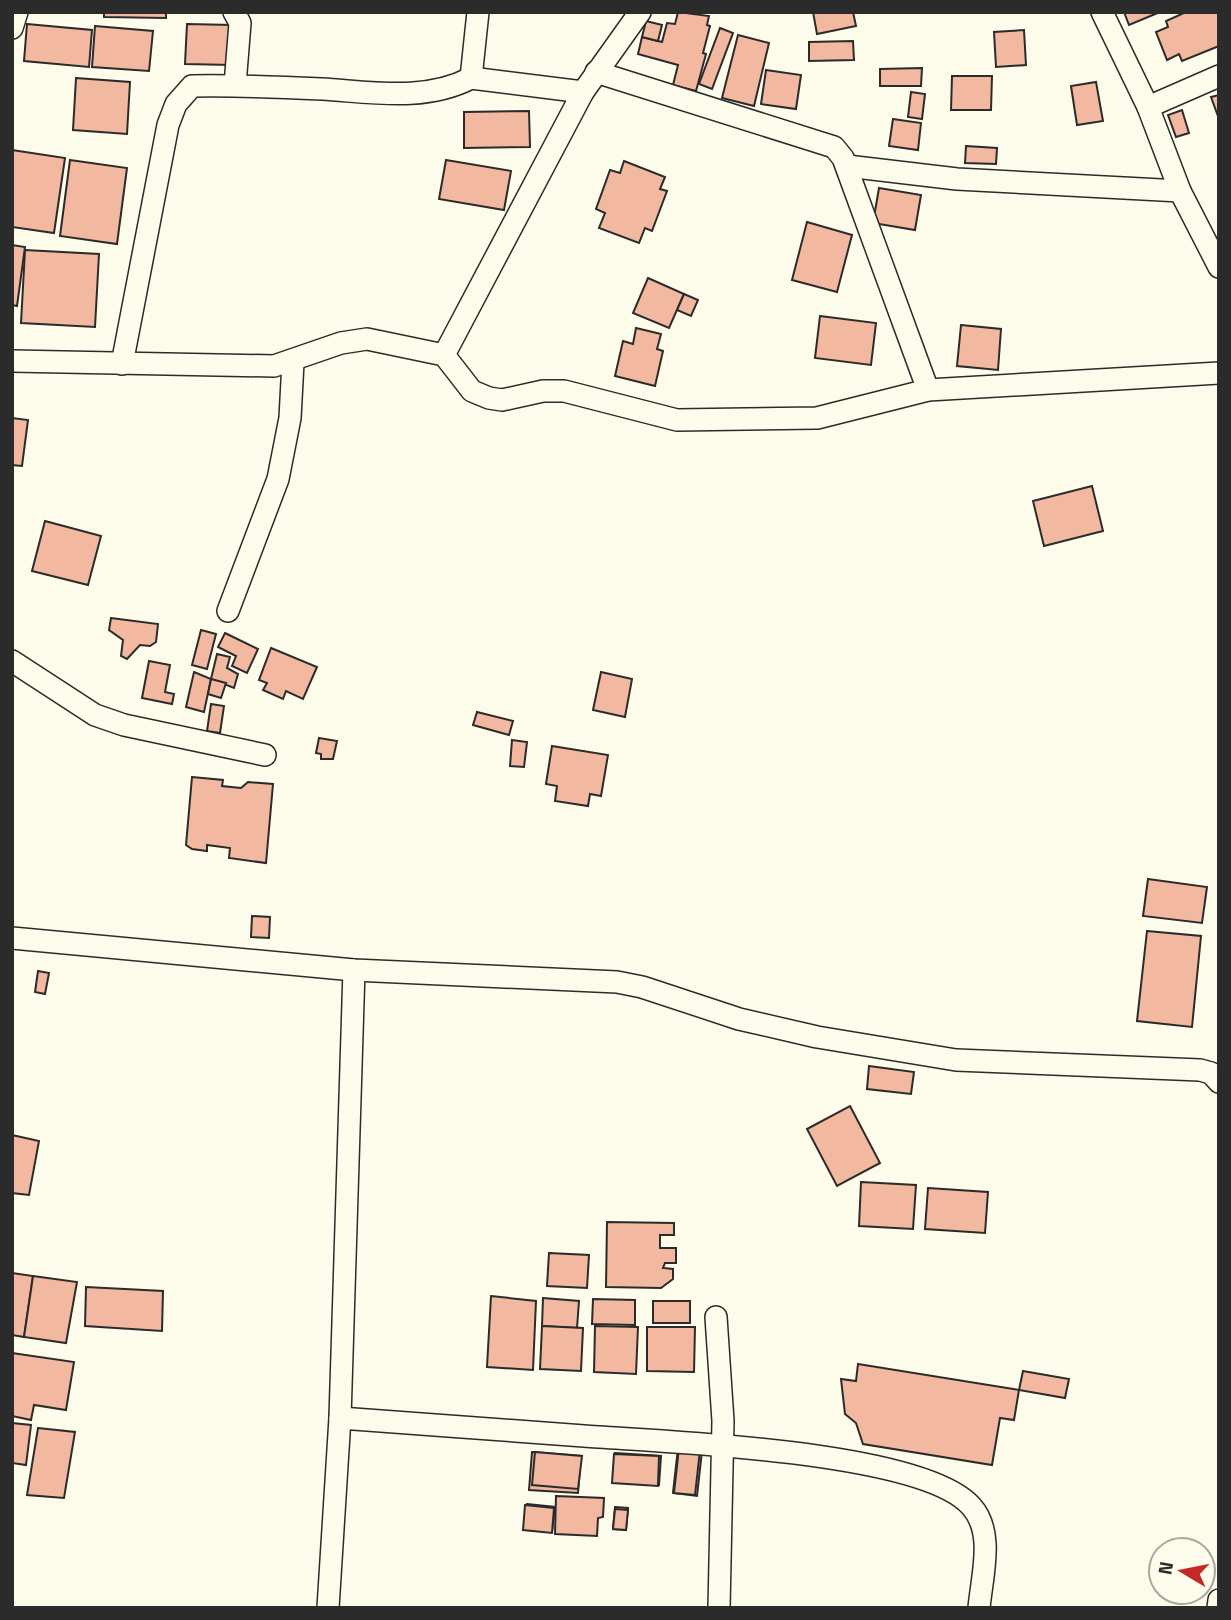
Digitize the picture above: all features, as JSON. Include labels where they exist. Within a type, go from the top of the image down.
[{"type":"street","points":[[12,28],[18,12]]},
{"type":"street","points":[[234,12],[240,23],[235,85]]},
{"type":"street","points":[[471,78],[478,12]]},
{"type":"street","points":[[444,355],[583,92],[640,12]]},
{"type":"street","points":[[1102,12],[1148,107],[1180,191],[1219,267]]},
{"type":"street","points":[[596,72],[834,147],[847,166],[928,390]]},
{"type":"street","points":[[1148,107],[1219,76]]},
{"type":"street","points":[[121,364],[168,125],[176,104],[192,86],[235,85],[416,94],[458,84],[471,78],[583,92]]},
{"type":"street","points":[[847,166],[957,179],[1180,191]]},
{"type":"street","points":[[12,361],[274,366],[293,362],[341,343],[367,340],[444,355],[472,391],[489,398],[502,400],[543,391],[564,391],[677,420],[817,418],[928,390],[1219,373]]},
{"type":"street","points":[[228,611],[278,479],[290,418],[293,362]]},
{"type":"street","points":[[12,662],[95,715],[124,725],[265,755]]},
{"type":"street","points":[[12,938],[354,970],[617,982],[642,987],[739,1019],[804,1034],[956,1060],[1216,1071]]},
{"type":"street","points":[[328,1608],[340,1418],[354,970]]},
{"type":"street","points":[[716,1317],[723,1446],[719,1608]]},
{"type":"street","points":[[340,1418],[723,1446],[874,1466],[954,1491],[973,1508],[983,1528],[985,1549],[979,1608]]},
{"type":"street","points":[[1218,1608],[1219,1600]]},
{"type":"building","points":[[104,12],[166,12],[166,18],[104,17]]},
{"type":"building","points":[[678,12],[709,16],[707,25],[710,26],[703,53],[706,54],[696,91],[673,85],[678,65],[638,54],[642,37],[662,42],[667,23],[675,24]]},
{"type":"building","points":[[813,12],[853,12],[856,26],[817,34]]},
{"type":"building","points":[[1124,12],[1160,12],[1129,25]]},
{"type":"building","points":[[1186,12],[1219,12],[1219,46],[1182,61],[1179,54],[1167,60],[1156,32],[1168,27],[1166,21]]},
{"type":"building","points":[[646,21],[662,25],[658,41],[642,37]]},
{"type":"building","points":[[27,24],[92,30],[89,67],[24,61]]},
{"type":"building","points":[[187,24],[233,25],[232,65],[185,64]]},
{"type":"building","points":[[95,26],[153,31],[149,71],[92,67]]},
{"type":"building","points":[[720,28],[733,33],[712,89],[699,84]]},
{"type":"building","points":[[1024,30],[1026,65],[996,67],[994,32]]},
{"type":"building","points":[[738,35],[769,43],[754,106],[722,98]]},
{"type":"building","points":[[853,41],[854,60],[809,61],[809,42]]},
{"type":"building","points":[[922,68],[921,86],[880,86],[880,69]]},
{"type":"building","points":[[766,70],[801,75],[796,109],[761,104]]},
{"type":"building","points":[[952,76],[992,76],[991,110],[951,110]]},
{"type":"building","points":[[76,78],[130,82],[127,134],[73,130]]},
{"type":"building","points":[[1096,82],[1103,121],[1077,125],[1071,86]]},
{"type":"building","points":[[911,92],[925,94],[922,119],[908,117]]},
{"type":"building","points":[[1219,95],[1219,119],[1211,97]]},
{"type":"building","points":[[1182,110],[1189,133],[1176,137],[1168,115]]},
{"type":"building","points":[[529,111],[530,147],[464,148],[464,112]]},
{"type":"building","points":[[893,119],[921,123],[918,150],[889,146]]},
{"type":"building","points":[[966,146],[997,148],[996,164],[965,163]]},
{"type":"building","points":[[12,150],[65,158],[54,233],[12,227]]},
{"type":"building","points":[[70,160],[127,168],[117,244],[60,236]]},
{"type":"building","points":[[446,160],[511,171],[504,210],[439,199]]},
{"type":"building","points":[[624,161],[665,177],[660,189],[667,191],[652,231],[645,228],[639,243],[599,228],[605,213],[596,209],[610,170],[620,173]]},
{"type":"building","points":[[879,188],[921,195],[915,230],[873,223]]},
{"type":"building","points":[[807,222],[852,235],[837,292],[792,280]]},
{"type":"building","points":[[12,245],[25,247],[17,306],[12,305]]},
{"type":"building","points":[[25,250],[99,254],[95,327],[21,323]]},
{"type":"building","points":[[648,278],[684,294],[669,328],[633,313]]},
{"type":"building","points":[[684,294],[698,300],[691,316],[677,310]]},
{"type":"building","points":[[820,316],[876,323],[871,365],[815,358]]},
{"type":"building","points":[[961,325],[1001,329],[998,370],[957,366]]},
{"type":"building","points":[[636,328],[661,334],[657,349],[663,351],[655,386],[615,376],[623,341],[633,344]]},
{"type":"building","points":[[12,418],[28,420],[22,466],[12,465]]},
{"type":"building","points":[[1092,486],[1103,531],[1044,546],[1033,501]]},
{"type":"building","points":[[45,521],[101,536],[88,585],[32,571]]},
{"type":"building","points":[[111,618],[158,624],[156,642],[150,646],[140,645],[127,659],[121,656],[123,640],[109,630]]},
{"type":"building","points":[[201,630],[216,634],[207,669],[192,665]]},
{"type":"building","points":[[225,633],[258,649],[247,673],[232,666],[236,656],[218,647]]},
{"type":"building","points":[[271,648],[317,667],[303,699],[286,691],[283,699],[263,690],[267,683],[259,680]]},
{"type":"building","points":[[217,654],[230,657],[227,668],[238,674],[234,688],[211,679]]},
{"type":"building","points":[[149,661],[170,665],[165,692],[174,694],[172,704],[142,698]]},
{"type":"building","points":[[194,672],[211,679],[204,712],[186,707]]},
{"type":"building","points":[[601,672],[632,679],[625,717],[593,710]]},
{"type":"building","points":[[211,679],[226,683],[221,698],[208,694]]},
{"type":"building","points":[[211,704],[224,706],[220,733],[207,731]]},
{"type":"building","points":[[477,712],[513,721],[509,735],[473,725]]},
{"type":"building","points":[[319,738],[337,741],[333,759],[321,759],[321,754],[316,753]]},
{"type":"building","points":[[512,740],[527,742],[524,767],[510,766]]},
{"type":"building","points":[[552,746],[608,755],[601,796],[590,794],[588,806],[555,801],[557,786],[546,784]]},
{"type":"building","points":[[192,777],[223,780],[222,786],[241,788],[248,782],[273,784],[266,863],[229,858],[230,848],[207,845],[207,851],[192,849],[186,845]]},
{"type":"building","points":[[1148,879],[1207,887],[1202,923],[1143,916]]},
{"type":"building","points":[[252,916],[270,917],[269,938],[251,937]]},
{"type":"building","points":[[1147,931],[1201,936],[1192,1027],[1137,1021]]},
{"type":"building","points":[[38,971],[49,973],[45,994],[35,992]]},
{"type":"building","points":[[869,1066],[914,1072],[911,1094],[867,1089]]},
{"type":"building","points":[[850,1106],[880,1163],[837,1186],[807,1129]]},
{"type":"building","points":[[12,1135],[39,1141],[29,1195],[12,1193]]},
{"type":"building","points":[[861,1182],[916,1185],[913,1229],[859,1226]]},
{"type":"building","points":[[928,1188],[988,1192],[985,1233],[925,1229]]},
{"type":"building","points":[[607,1222],[674,1223],[674,1235],[660,1235],[660,1248],[676,1248],[676,1263],[665,1263],[663,1268],[673,1269],[673,1279],[661,1288],[606,1287]]},
{"type":"building","points":[[549,1253],[589,1255],[587,1288],[547,1286]]},
{"type":"building","points":[[12,1273],[33,1276],[24,1337],[12,1335]]},
{"type":"building","points":[[33,1276],[77,1282],[66,1343],[24,1337]]},
{"type":"building","points":[[86,1287],[163,1291],[162,1331],[85,1326]]},
{"type":"building","points":[[491,1296],[536,1301],[533,1370],[487,1367]]},
{"type":"building","points":[[543,1298],[579,1301],[577,1328],[542,1326]]},
{"type":"building","points":[[593,1299],[635,1300],[635,1325],[592,1324]]},
{"type":"building","points":[[653,1301],[690,1301],[690,1323],[653,1323]]},
{"type":"building","points":[[542,1326],[583,1328],[581,1371],[540,1369]]},
{"type":"building","points":[[595,1326],[638,1327],[636,1374],[594,1372]]},
{"type":"building","points":[[647,1327],[695,1327],[694,1372],[647,1371]]},
{"type":"building","points":[[12,1353],[74,1362],[66,1410],[34,1405],[31,1420],[12,1416]]},
{"type":"building","points":[[858,1364],[1019,1390],[1014,1420],[1000,1418],[992,1465],[863,1444],[856,1423],[845,1414],[841,1379],[856,1381]]},
{"type":"building","points":[[1023,1371],[1069,1379],[1065,1398],[1019,1390]]},
{"type":"building","points":[[12,1423],[31,1425],[26,1465],[12,1463]]},
{"type":"building","points":[[38,1428],[75,1432],[64,1498],[27,1495]]},
{"type":"building","points":[[678,1448],[702,1451],[697,1496],[673,1493]]},
{"type":"building","points":[[679,1448],[700,1450],[695,1495],[674,1493]]},
{"type":"building","points":[[532,1452],[581,1456],[578,1493],[529,1490]]},
{"type":"building","points":[[535,1452],[582,1456],[578,1489],[532,1485]]},
{"type":"building","points":[[615,1453],[661,1456],[659,1485],[613,1482]]},
{"type":"building","points":[[614,1454],[659,1456],[658,1486],[612,1483]]},
{"type":"building","points":[[556,1496],[604,1498],[603,1517],[598,1518],[597,1536],[555,1534]]},
{"type":"building","points":[[527,1504],[555,1507],[552,1532],[524,1529]]},
{"type":"building","points":[[525,1505],[554,1508],[552,1533],[523,1530]]},
{"type":"building","points":[[615,1507],[628,1508],[626,1530],[613,1529]]},
{"type":"building","points":[[615,1509],[628,1510],[626,1530],[613,1529]]}]
